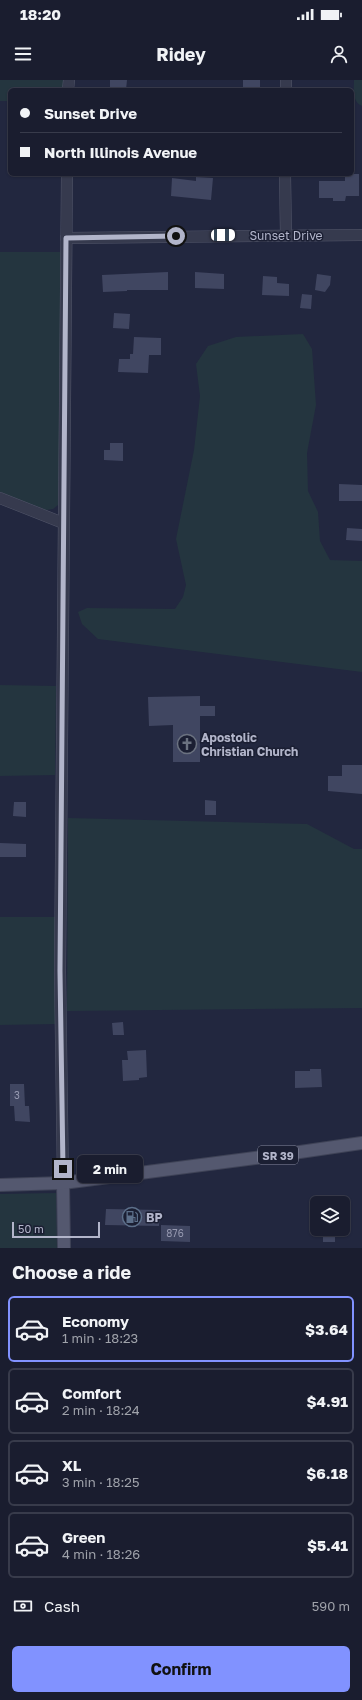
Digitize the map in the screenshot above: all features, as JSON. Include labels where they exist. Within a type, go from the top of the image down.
[{"type":"main road","name":"SR 39","points":[[0,1185],[63,1183],[293,1153],[362,1142]]},
{"type":"main road","points":[[63,1183],[64,1248]]},
{"type":"street","points":[[63,1183],[60,971],[67,176]]},
{"type":"street","points":[[285,176],[286,234]]},
{"type":"street","name":"Sunset Drive","points":[[66,238],[286,234],[362,235]]},
{"type":"street","points":[[0,498],[63,523]]},
{"type":"shaded area","points":[[0,80],[63,80],[63,88],[8,88],[8,101],[0,101]]},
{"type":"shaded area","points":[[354,80],[362,80],[362,106],[355,98]]},
{"type":"shaded area","points":[[0,252],[61,252],[59,497],[58,505],[53,509],[46,510],[0,492]]},
{"type":"shaded area","points":[[303,334],[312,349],[316,405],[307,453],[308,491],[318,512],[320,541],[330,560],[362,561],[362,672],[98,639],[82,624],[78,612],[87,608],[175,609],[183,597],[186,585],[176,539],[194,450],[200,396],[196,364],[208,346],[236,337]]},
{"type":"shaded area","points":[[0,685],[56,686],[55,775],[0,776]]},
{"type":"shaded area","points":[[68,818],[307,824],[354,849],[362,849],[362,1008],[67,1011]]},
{"type":"shaded area","points":[[0,917],[55,917],[55,1024],[0,1025]]},
{"type":"shaded area","points":[[56,1193],[57,1248],[0,1248],[0,1194]]},
{"type":"building","points":[[110,80],[127,80],[126,88],[110,88]]},
{"type":"building","points":[[243,80],[260,80],[260,88],[243,88]]},
{"type":"building","points":[[354,174],[359,174],[359,196],[346,196],[345,201],[333,201],[333,198],[319,198],[319,181],[345,181],[345,176],[354,176]]},
{"type":"building","points":[[196,177],[213,178],[211,200],[171,196],[172,178],[196,181]]},
{"type":"building","points":[[168,272],[168,290],[127,290],[103,292],[102,275]]},
{"type":"building","points":[[195,272],[224,274],[224,289],[195,288]]},
{"type":"building","points":[[317,274],[331,276],[330,285],[325,292],[315,290]]},
{"type":"building","points":[[263,276],[277,277],[277,283],[289,284],[289,296],[262,295]]},
{"type":"building","points":[[302,294],[312,295],[311,309],[300,308]]},
{"type":"building","points":[[114,313],[130,314],[129,329],[113,328]]},
{"type":"building","points":[[134,337],[161,338],[161,355],[149,355],[148,373],[118,372],[119,359],[130,359],[130,354],[133,354]]},
{"type":"building","points":[[110,443],[123,443],[123,461],[104,460],[104,450],[110,450]]},
{"type":"building","points":[[339,484],[362,485],[362,501],[339,501]]},
{"type":"building","points":[[347,528],[362,529],[362,541],[346,540]]},
{"type":"building","name":"Apostolic Christian Church","points":[[200,696],[200,706],[215,706],[215,716],[200,716],[200,762],[173,762],[173,725],[149,726],[148,697]]},
{"type":"building","points":[[342,765],[362,765],[362,794],[328,791],[328,776],[342,776]]},
{"type":"building","points":[[205,800],[216,801],[216,815],[205,815]]},
{"type":"building","points":[[14,802],[26,802],[26,817],[13,816]]},
{"type":"building","points":[[0,843],[26,844],[26,857],[0,857]]},
{"type":"building","points":[[123,1022],[124,1035],[113,1035],[112,1023]]},
{"type":"building","points":[[146,1050],[147,1077],[139,1078],[139,1080],[123,1081],[122,1060],[128,1060],[127,1051]]},
{"type":"building","points":[[310,1069],[321,1069],[322,1087],[295,1088],[295,1071],[310,1071]]},
{"type":"building","points":[[10,1084],[24,1084],[25,1106],[29,1106],[30,1122],[15,1121],[14,1106],[10,1106]]},
{"type":"building","name":"BP","points":[[106,1209],[160,1210],[159,1226],[105,1225]]},
{"type":"building","name":"BP","points":[[161,1225],[190,1226],[190,1242],[161,1241]]},
{"type":"building","points":[[323,1236],[335,1236],[335,1242],[323,1242]]},
{"type":"place","name":"Apostolic Christian Church","points":[[187,744]]},
{"type":"place","name":"BP","points":[[132,1217]]},
{"type":"route","points":[[63,1169],[60,971],[66,238],[176,236]]}]
